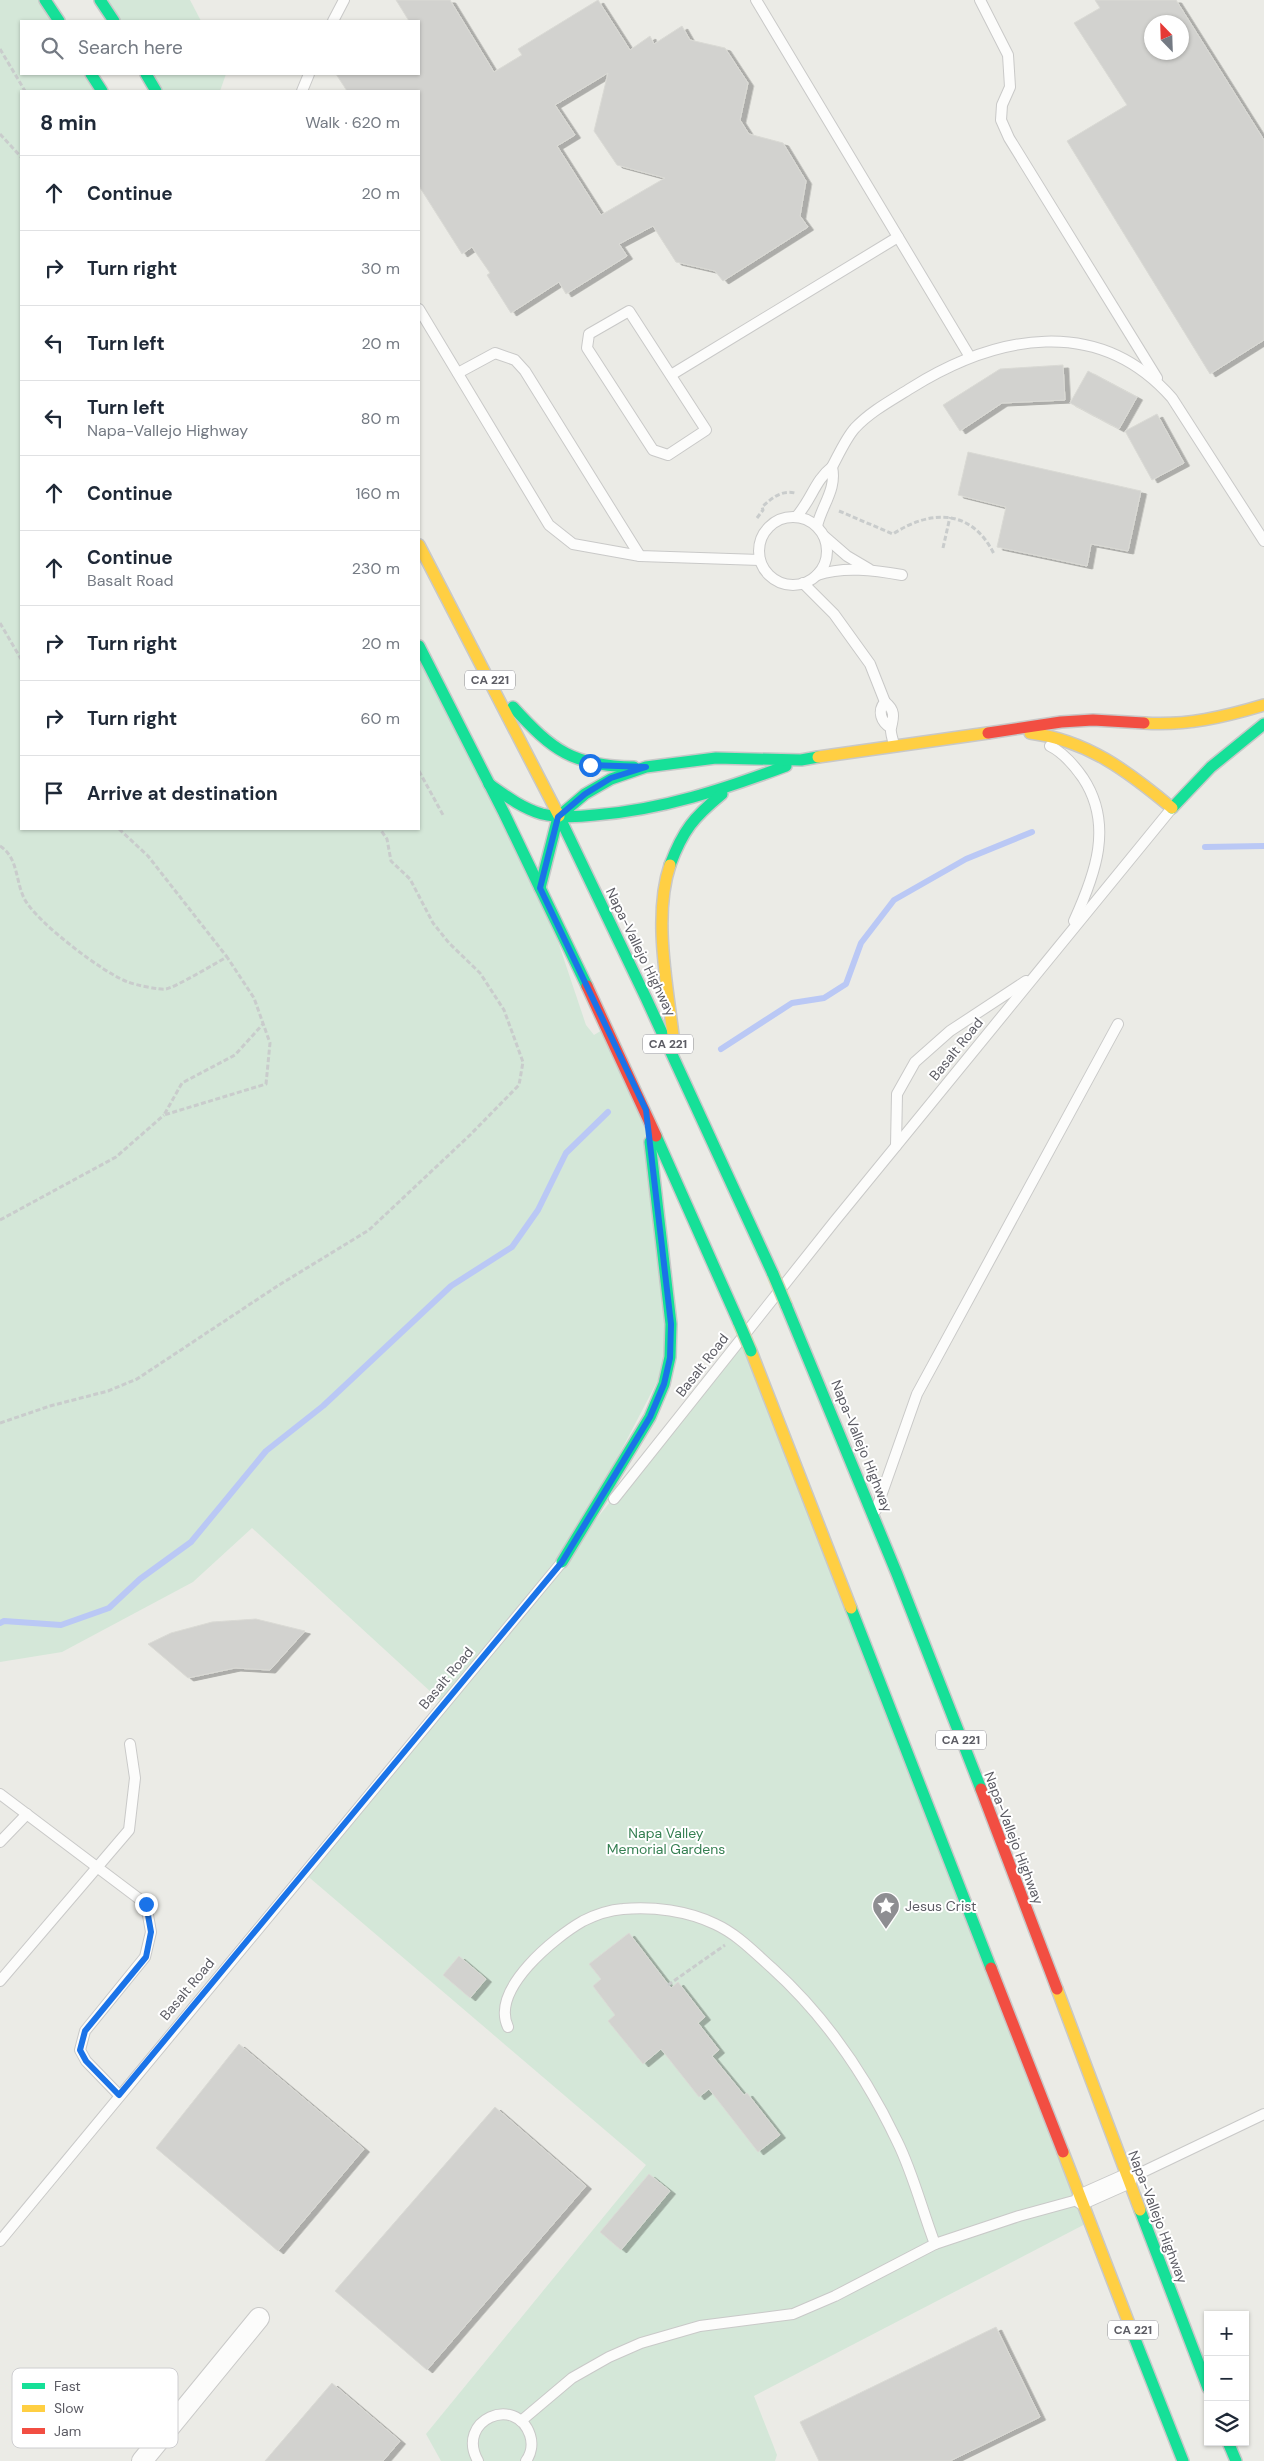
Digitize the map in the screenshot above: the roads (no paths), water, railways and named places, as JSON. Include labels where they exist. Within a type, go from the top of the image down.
[{"type":"main road","points":[[46,0],[58,20]]},
{"type":"main road","points":[[100,0],[113,20]]},
{"type":"main road","points":[[92,75],[101,90]]},
{"type":"main road","points":[[147,75],[155,90]]},
{"type":"main road","name":"Napa-Vallejo Highway","points":[[420,547],[619,938],[773,1274],[874,1516],[1204,2378]]},
{"type":"main road","name":"CA 221","points":[[420,648],[540,888],[646,1110],[740,1323],[1183,2461]]},
{"type":"main road","points":[[490,682],[545,741],[568,757],[590,765],[646,767],[716,758],[801,760],[966,735],[1004,732],[1061,722],[1158,724],[1193,722],[1228,716],[1264,705]]},
{"type":"main road","name":"Basalt Road","points":[[1172,808],[1211,767],[1264,724]]},
{"type":"main road","points":[[1004,732],[1042,734],[1077,744],[1113,762],[1172,808]]},
{"type":"main road","points":[[488,784],[518,804],[540,813],[558,817],[640,811],[678,803],[801,760]]},
{"type":"main road","points":[[540,888],[558,817],[585,794],[611,778],[646,767]]},
{"type":"main road","points":[[676,1059],[662,930],[664,894],[669,862],[681,835],[698,813],[720,796],[751,778]]},
{"type":"main road","points":[[562,1562],[650,1417],[664,1384],[670,1358],[671,1324],[646,1110]]},
{"type":"main road","points":[[1230,2446],[1236,2461]]},
{"type":"street","points":[[1082,2199],[1127,2179]]},
{"type":"street","points":[[178,2421],[259,2318]]},
{"type":"street","points":[[148,2459],[157,2448]]},
{"type":"lane","points":[[334,20],[344,0]]},
{"type":"lane","points":[[756,0],[970,357]]},
{"type":"lane","points":[[980,0],[1008,55],[1010,87],[1002,105],[1001,120],[1006,132],[1161,385],[1176,404],[1264,541]]},
{"type":"lane","points":[[302,90],[309,75]]},
{"type":"lane","points":[[671,375],[898,237]]},
{"type":"lane","points":[[420,311],[549,525],[573,544],[640,556],[760,560]]},
{"type":"lane","points":[[629,311],[671,375],[706,430],[668,455],[653,450],[648,443],[587,348],[589,334],[629,311]]},
{"type":"lane","points":[[796,517],[807,505],[820,476],[832,467],[854,429],[870,415],[928,378],[970,357],[999,348],[1025,344],[1080,343],[1102,348],[1126,359],[1161,385]]},
{"type":"lane","points":[[458,373],[496,353],[515,360],[525,371],[640,556]]},
{"type":"lane","points":[[817,526],[820,514],[833,486],[832,467]]},
{"type":"lane","points":[[869,569],[847,556],[810,521],[796,517],[775,522],[761,538],[760,560],[772,578],[792,585],[803,583],[827,572],[869,569],[902,575]]},
{"type":"lane","points":[[817,575],[826,560],[827,552],[824,536]]},
{"type":"lane","points":[[803,583],[834,614],[870,664],[885,702],[891,706],[894,714],[891,728],[894,746]]},
{"type":"lane","points":[[1004,732],[1035,738],[1057,749],[1074,765],[1087,785],[1097,808],[1100,835],[1097,864],[1068,935]]},
{"type":"lane","name":"Basalt Road","points":[[0,2241],[562,1562],[896,1146],[1172,808]]},
{"type":"lane","points":[[896,1146],[897,1094],[915,1062],[950,1031],[1035,975]]},
{"type":"lane","points":[[874,1516],[917,1394],[1118,1024]]},
{"type":"lane","points":[[0,1981],[129,1830],[135,1778],[130,1744]]},
{"type":"lane","points":[[0,1794],[146,1904],[151,1932],[146,1957],[85,2031],[80,2050],[86,2061],[119,2095]]},
{"type":"lane","points":[[0,1842],[27,1814]]},
{"type":"lane","points":[[508,2027],[504,2014],[509,1994],[530,1962],[569,1930],[599,1914],[622,1909],[640,1908],[689,1914],[716,1924],[747,1945],[804,1999],[825,2023],[864,2079],[898,2142],[935,2244]]},
{"type":"lane","points":[[1127,2179],[1264,2114]]},
{"type":"lane","points":[[521,2421],[572,2378],[609,2357],[641,2343],[700,2326],[793,2314],[835,2296],[935,2244],[1019,2216],[1082,2199]]},
{"type":"lane","points":[[478,2461],[472,2444],[474,2435],[485,2419],[504,2414],[521,2421],[531,2438],[532,2448],[526,2461]]},
{"type":"waterway","points":[[721,1049],[792,1003],[824,998],[846,984],[861,943],[894,900],[966,859],[1032,832]]},
{"type":"waterway","points":[[1205,847],[1264,846]]},
{"type":"waterway","points":[[0,1623],[4,1621],[61,1625],[109,1608],[140,1579],[191,1542],[266,1451],[323,1406],[451,1286],[512,1247],[538,1210],[566,1153],[608,1112]]},
{"type":"place","name":"Jesus Crist","points":[[886,1930]]},
{"type":"park label","name":"Napa Valley Memorial Gardens","points":[[666,1842]]}]
